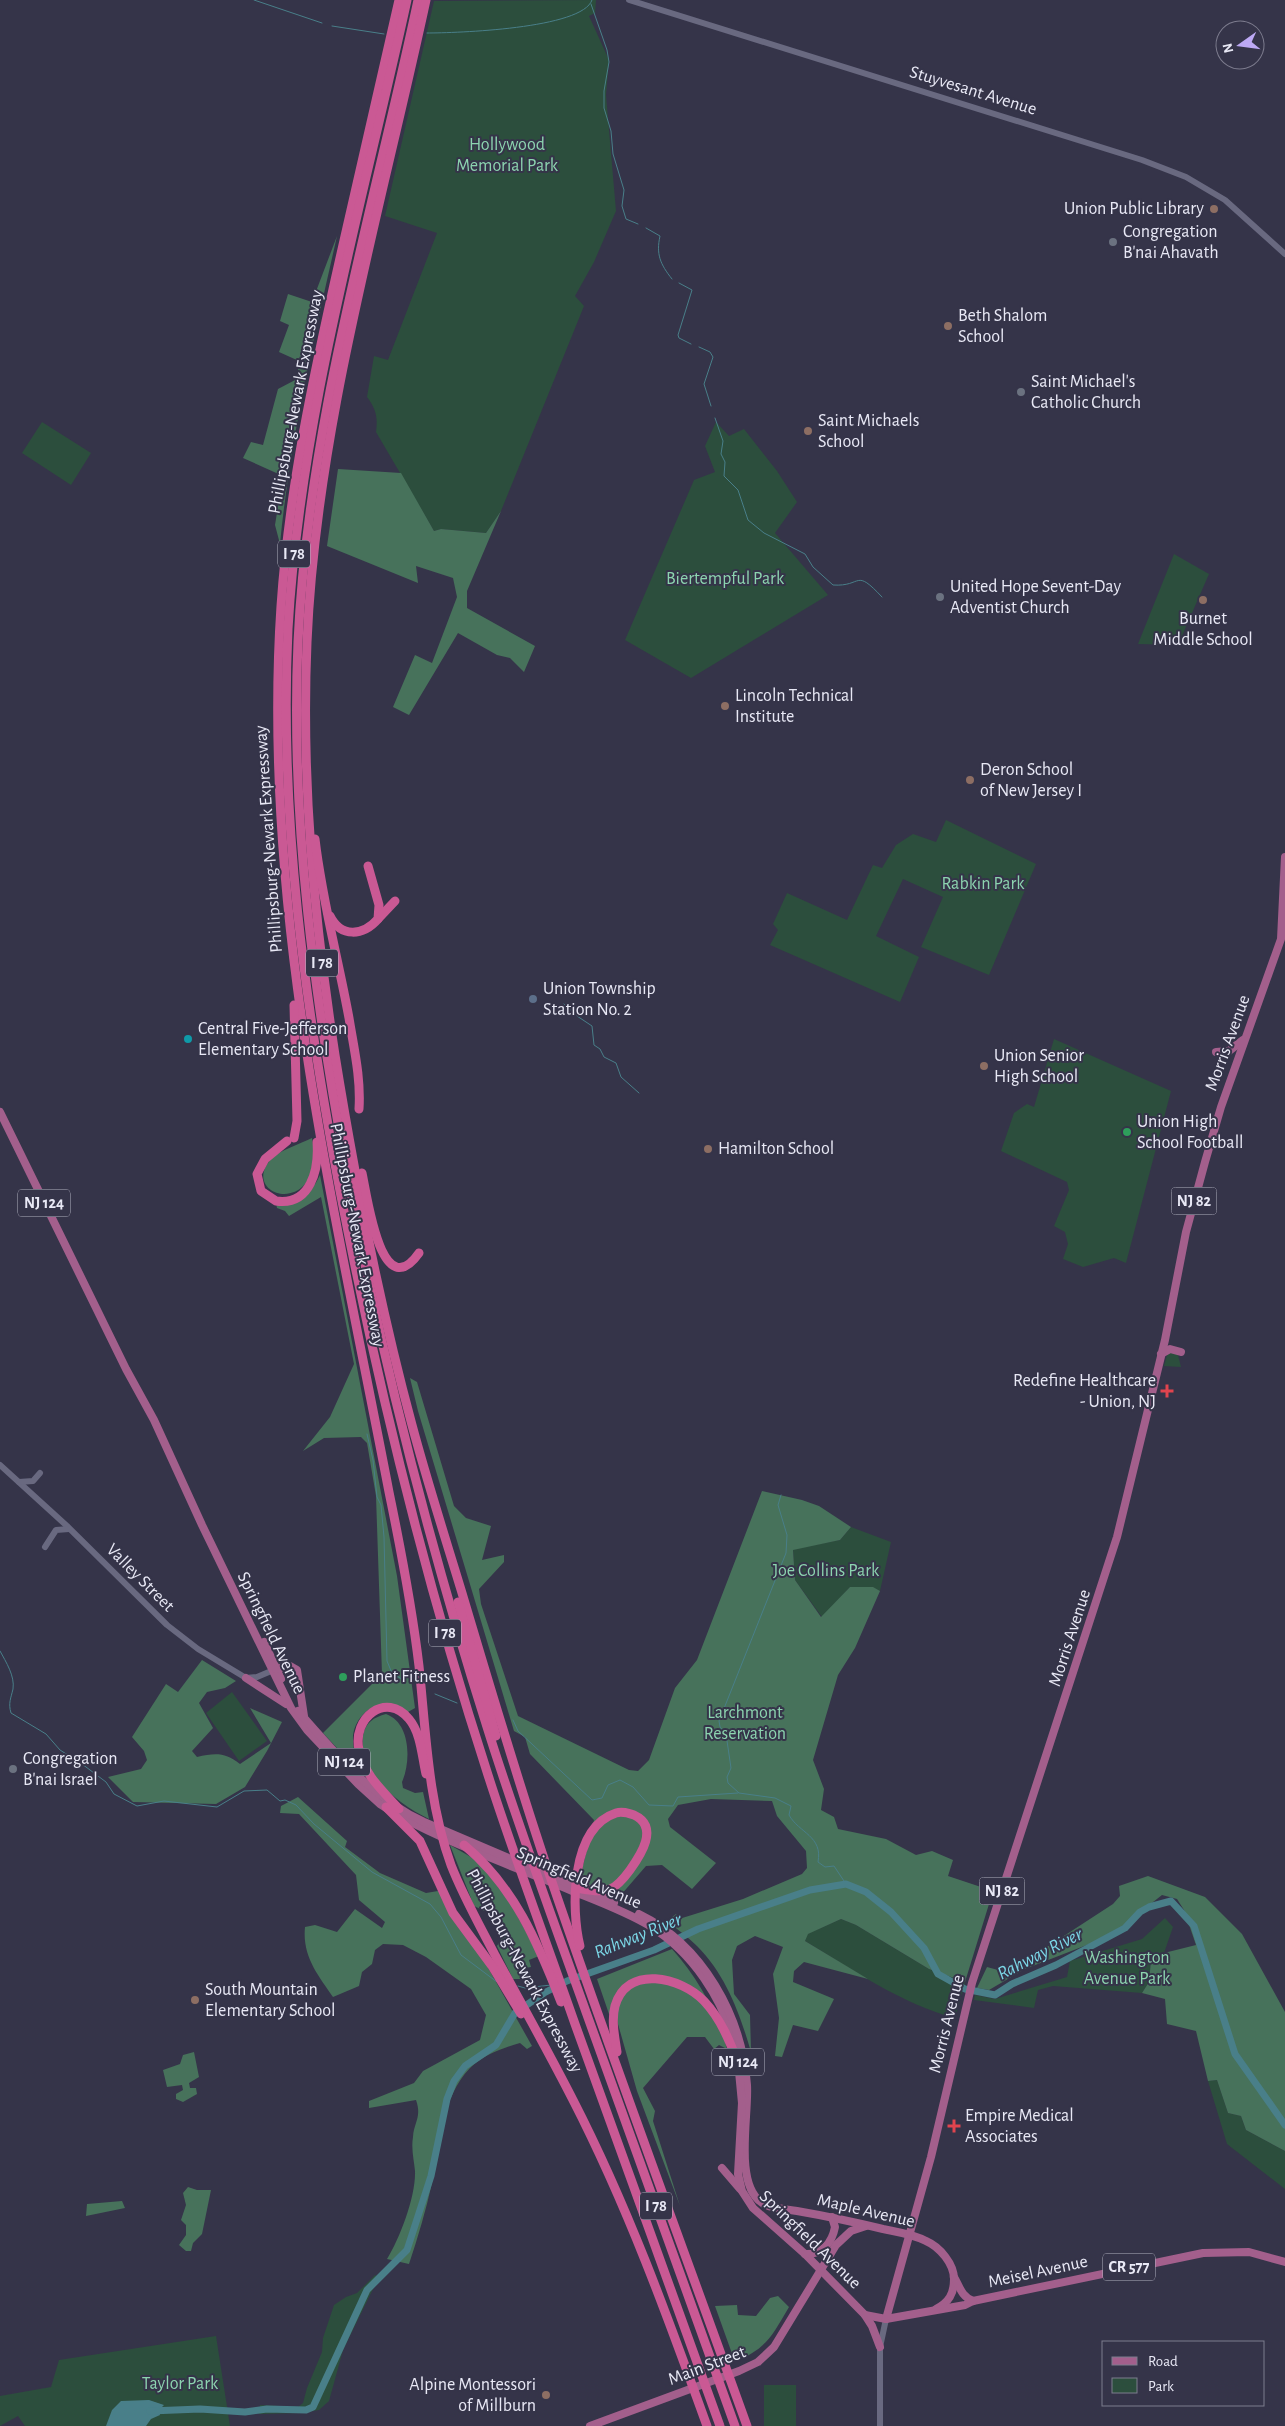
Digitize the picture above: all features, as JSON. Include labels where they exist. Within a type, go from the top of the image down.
[{"type":"highway","name":"Phillipsburg-Newark Expressway","points":[[399,0],[400,16],[315,416],[299,515],[290,608],[286,740],[291,848],[307,998],[332,1147],[359,1287],[400,1464],[447,1640],[492,1787],[553,1972]]},
{"type":"highway","name":"Phillipsburg-Newark Expressway","points":[[407,0],[400,16],[311,392],[287,543],[279,651],[278,753],[284,863],[293,957],[315,1104],[402,1556],[414,1628],[436,1806],[448,1856],[467,1901],[508,1978],[523,2012],[566,2086],[606,2168],[642,2252],[707,2426]]},
{"type":"highway","name":"Phillipsburg-Newark Expressway","points":[[418,0],[419,15],[352,332],[321,499],[308,616],[305,697],[306,778],[319,938],[343,1103],[385,1315],[411,1422],[516,1771],[582,1962]]},
{"type":"highway","name":"Phillipsburg-Newark Expressway","points":[[426,0],[419,15],[346,316],[311,503],[298,642],[296,727],[299,803],[306,895],[318,994],[338,1123],[368,1280],[397,1405],[437,1561],[485,1721],[514,1807],[735,2426]]},
{"type":"highway","points":[[306,778],[324,903],[337,955],[358,1066],[359,1109]]},
{"type":"highway","points":[[368,866],[379,905],[378,919]]},
{"type":"highway","points":[[324,903],[335,924],[346,932],[363,931],[378,919],[395,901]]},
{"type":"highway","points":[[293,957],[297,1121],[290,1140],[265,1159],[257,1174],[261,1191],[276,1201],[287,1202],[297,1198],[307,1190],[314,1179],[318,1152],[315,1104]]},
{"type":"highway","points":[[343,1103],[382,1254],[389,1263],[403,1268],[410,1265],[419,1253]]},
{"type":"highway","points":[[359,1287],[362,1314],[397,1505],[402,1556]]},
{"type":"highway","points":[[436,1506],[445,1554],[514,1807]]},
{"type":"highway","points":[[399,1809],[371,1778],[362,1762],[358,1746],[358,1733],[362,1722],[369,1714],[381,1709],[399,1711],[413,1724],[436,1806]]},
{"type":"highway","points":[[386,1808],[420,1842],[453,1913],[523,2012]]},
{"type":"highway","points":[[582,1892],[610,1891],[628,1872],[642,1852],[647,1840],[646,1828],[638,1817],[624,1812],[610,1815],[596,1828],[582,1853],[576,1874],[574,1901],[582,1962]]},
{"type":"highway","points":[[464,1845],[487,1864],[508,1891],[553,1972]]},
{"type":"highway","name":"I 78","points":[[582,1962],[747,2426]]},
{"type":"highway","name":"I 78","points":[[553,1972],[586,2064],[602,2097],[720,2426]]},
{"type":"highway","points":[[619,2070],[614,2027],[616,2004],[622,1992],[630,1985],[650,1978],[664,1979],[680,1984],[705,2002],[722,2026],[739,2065]]},
{"type":"main road","name":"Stuyvesant Avenue","points":[[629,0],[1142,160],[1186,177],[1225,200],[1285,254]]},
{"type":"main road","name":"Morris Avenue","points":[[880,2426],[880,2347],[931,2156],[967,1999],[1110,1562],[1162,1354],[1186,1232],[1204,1164],[1220,1108],[1281,939],[1285,857]]},
{"type":"main road","points":[[1216,1052],[1230,1051],[1246,1037]]},
{"type":"main road","name":"Springfield Avenue","points":[[0,1112],[126,1368],[154,1420],[291,1708],[307,1730],[352,1779],[386,1808],[418,1825],[464,1845],[507,1860]]},
{"type":"main road","points":[[1162,1354],[1170,1349],[1181,1352]]},
{"type":"main road","name":"Valley Street","points":[[0,1464],[70,1529],[174,1631],[198,1650],[246,1678]]},
{"type":"main road","points":[[19,1482],[33,1481],[40,1473]]},
{"type":"main road","points":[[44,1547],[56,1530],[70,1529]]},
{"type":"main road","points":[[246,1678],[257,1677],[290,1666],[296,1670],[304,1718]]},
{"type":"main road","name":"Springfield Avenue","points":[[274,1670],[296,1709],[358,1777],[380,1796],[399,1809],[424,1822],[507,1860],[648,1919],[703,1968],[720,1994],[740,2043],[747,2093],[746,2158]]},
{"type":"main road","points":[[246,1678],[275,1695],[291,1708]]},
{"type":"main road","name":"Springfield Avenue","points":[[682,1948],[699,1971],[720,2006],[732,2037],[739,2065],[742,2103],[737,2167],[741,2190],[753,2208],[805,2254],[864,2314],[886,2319]]},
{"type":"main road","name":"Maple Avenue","points":[[746,2158],[749,2186],[762,2203],[832,2217],[909,2235],[926,2241],[945,2256],[961,2292],[966,2298],[973,2301]]},
{"type":"main road","points":[[722,2168],[741,2190]]},
{"type":"main road","points":[[805,2254],[818,2253],[828,2244],[836,2227],[832,2217]]},
{"type":"main road","name":"Main Street","points":[[590,2426],[739,2371],[758,2362],[774,2347],[806,2297],[828,2257],[847,2234],[856,2228],[869,2226]]},
{"type":"main road","name":"Meisel Avenue","points":[[886,2319],[965,2305],[973,2301],[1203,2253],[1249,2252],[1285,2262]]},
{"type":"main road","points":[[828,2257],[828,2269],[831,2280]]},
{"type":"main road","points":[[934,2310],[947,2302],[952,2294],[954,2277]]},
{"type":"main road","name":"Main Street","points":[[806,2297],[819,2284],[831,2280]]},
{"type":"main road","name":"NJ 124","points":[[864,2314],[872,2326],[880,2347]]},
{"type":"green space","name":"Hollywood Memorial Park","points":[[596,0],[595,13],[589,16],[609,60],[606,95],[616,211],[594,262],[575,296],[584,306],[501,511],[486,533],[441,529],[434,531],[376,432],[376,413],[367,397],[374,356],[388,360],[437,233],[385,216],[434,1]]},
{"type":"green space","points":[[337,236],[296,427],[280,544],[275,525],[283,476],[243,458],[251,442],[263,445],[278,389],[297,379],[299,361],[279,352],[289,325],[280,321],[288,294],[312,302]]},
{"type":"green space","points":[[42,422],[91,453],[71,485],[22,453]]},
{"type":"green space","name":"Biertempful Park","points":[[716,422],[729,436],[744,429],[777,471],[797,502],[775,533],[828,595],[691,678],[625,640],[694,480],[715,472],[705,446]]},
{"type":"green space","points":[[338,469],[401,473],[434,531],[441,529],[486,533],[501,511],[467,591],[467,608],[535,646],[524,672],[510,658],[497,655],[458,633],[409,715],[393,707],[415,655],[432,663],[457,597],[453,578],[416,566],[418,583],[327,546]]},
{"type":"green space","points":[[1174,554],[1209,574],[1178,645],[1138,644]]},
{"type":"green space","name":"Rabkin Park","points":[[946,820],[1036,864],[989,975],[921,947],[943,897],[903,879],[876,936],[919,957],[900,1002],[770,945],[778,930],[773,924],[787,893],[847,920],[873,865],[882,868],[896,845],[913,834],[936,842]]},
{"type":"green space","points":[[1054,1039],[1171,1091],[1126,1263],[1114,1258],[1083,1267],[1063,1259],[1068,1244],[1065,1232],[1054,1226],[1069,1190],[1067,1182],[1001,1151],[1014,1113],[1027,1104],[1034,1107]]},
{"type":"green space","points":[[312,1138],[313,1164],[307,1181],[297,1191],[284,1194],[273,1191],[265,1184],[264,1173],[271,1159],[285,1150]]},
{"type":"green space","points":[[320,1175],[397,1576],[415,1708],[408,1712],[386,1704],[373,1707],[362,1715],[353,1733],[353,1745],[364,1777],[323,1733],[382,1674],[376,1496],[367,1443],[361,1437],[324,1438],[303,1451],[330,1417],[354,1364],[321,1197],[289,1216],[285,1211],[277,1208],[276,1203],[297,1199],[307,1194]]},
{"type":"green space","points":[[1177,1351],[1181,1367],[1164,1366],[1168,1352]]},
{"type":"green space","name":"Larchmont Reservation","points":[[410,1378],[417,1382],[454,1506],[466,1518],[491,1526],[482,1560],[504,1555],[504,1562],[479,1589],[481,1604],[518,1716],[629,1770],[638,1771],[649,1760],[675,1688],[697,1660],[762,1491],[819,1506],[851,1527],[840,1540],[793,1550],[795,1580],[821,1617],[850,1587],[873,1587],[880,1591],[855,1648],[838,1675],[813,1760],[824,1789],[821,1810],[834,1817],[838,1829],[886,1839],[916,1855],[932,1851],[953,1860],[948,1876],[993,1891],[965,1982],[929,1969],[856,1925],[841,1919],[808,1934],[805,1941],[868,1979],[804,1962],[794,1971],[793,1982],[834,1999],[818,2031],[793,2025],[782,2057],[775,2056],[779,2018],[773,1974],[783,1947],[755,1936],[737,1946],[732,1960],[734,1994],[750,2015],[751,2052],[737,2009],[716,1969],[697,1946],[667,1921],[676,1914],[679,1919],[743,1899],[802,1874],[807,1868],[806,1851],[777,1816],[772,1801],[711,1799],[678,1805],[668,1819],[670,1827],[716,1863],[692,1889],[662,1865],[646,1866],[620,1896],[579,1882],[594,1820],[530,1754],[525,1737],[514,1731],[418,1411]]},
{"type":"green space","name":"Joe Collins Park","points":[[851,1527],[891,1542],[880,1591],[872,1587],[850,1587],[822,1617],[795,1580],[793,1549],[840,1540]]},
{"type":"green space","points":[[202,1660],[236,1681],[225,1688],[207,1692],[199,1703],[213,1728],[192,1751],[197,1757],[225,1755],[240,1764],[271,1743],[250,1708],[282,1722],[267,1751],[245,1787],[216,1804],[133,1802],[108,1777],[141,1769],[147,1760],[144,1751],[132,1737],[166,1684],[178,1692]]},
{"type":"green space","points":[[232,1692],[267,1741],[239,1761],[206,1713]]},
{"type":"green space","points":[[386,1714],[400,1726],[407,1744],[407,1764],[402,1782],[403,1788],[415,1793],[423,1792],[429,1819],[394,1797],[374,1775],[367,1763],[363,1750],[364,1731],[371,1721]]},
{"type":"green space","points":[[298,1797],[347,1841],[345,1847],[380,1873],[426,1893],[438,1891],[482,1957],[532,2046],[527,2049],[520,2043],[493,2052],[475,2063],[460,2080],[453,2093],[443,2122],[430,2193],[409,2264],[387,2259],[402,2229],[413,2192],[415,2171],[412,2141],[418,2115],[418,2106],[416,2100],[369,2108],[369,2101],[414,2083],[423,2071],[480,2040],[486,2015],[471,1989],[426,1957],[403,1945],[383,1944],[375,1950],[372,1964],[362,1972],[359,1986],[333,1997],[312,1965],[306,1947],[305,1927],[315,1925],[337,1932],[355,1909],[382,1928],[385,1922],[359,1900],[356,1875],[299,1814],[280,1813],[281,1806]]},
{"type":"green space","points":[[450,1845],[483,1864],[500,1884],[539,1956],[529,1960],[531,1967],[519,1969],[523,1979],[513,1979],[497,1946],[502,1932],[499,1918],[474,1906]]},
{"type":"green space","points":[[1148,1876],[1205,1897],[1242,1934],[1285,2012],[1285,2151],[1246,2130],[1241,2116],[1228,2113],[1217,2080],[1208,2081],[1196,2031],[1167,2024],[1165,1999],[1142,1993],[1149,1982],[1151,1960],[1164,1953],[1196,1945],[1184,1910],[1177,1899],[1162,1895],[1110,1936],[1025,1969],[989,1990],[977,1988],[987,1967],[998,1970],[1030,1958],[1113,1904],[1120,1896],[1119,1886]]},
{"type":"green space","name":"Washington Avenue Park","points":[[1165,1918],[1173,1927],[1164,1953],[1151,1960],[1149,1982],[1142,1993],[1053,1986],[1038,1990],[1034,2008],[974,2000],[975,1995],[995,1999],[1067,1977],[1070,1961],[1142,1939]]},
{"type":"green space","points":[[841,1919],[856,1925],[929,1969],[965,1982],[955,2018],[935,2012],[896,1995],[805,1941],[807,1934]]},
{"type":"green space","points":[[672,1949],[690,1971],[706,1996],[718,2022],[727,2049],[719,2045],[714,2049],[705,2037],[687,2037],[643,2088],[655,2111],[653,2121],[680,2206],[637,2091],[616,2017],[609,2014],[597,1979]]},
{"type":"green space","points":[[194,2052],[199,2077],[189,2083],[190,2088],[196,2088],[197,2094],[183,2102],[176,2099],[176,2094],[183,2090],[182,2085],[167,2087],[163,2070],[180,2064],[183,2055]]},
{"type":"green space","points":[[1217,2080],[1228,2113],[1241,2116],[1246,2130],[1285,2151],[1285,2189],[1227,2144],[1208,2081]]},
{"type":"green space","points":[[188,2187],[197,2190],[211,2190],[202,2234],[193,2243],[191,2251],[186,2251],[179,2245],[186,2235],[186,2225],[181,2220],[186,2205],[183,2193]]},
{"type":"green space","points":[[122,2201],[125,2208],[86,2216],[87,2204]]},
{"type":"green space","points":[[375,2275],[382,2279],[374,2287],[343,2350],[329,2401],[319,2410],[301,2413],[259,2414],[260,2405],[298,2407],[303,2403],[322,2352],[323,2338],[334,2305],[346,2297],[357,2293]]},
{"type":"green space","points":[[778,2296],[789,2307],[778,2326],[762,2346],[735,2362],[715,2306],[737,2305],[738,2315],[756,2316],[770,2298]]},
{"type":"green space","name":"Taylor Park","points":[[216,2336],[230,2426],[25,2426],[18,2416],[0,2426],[0,2396],[51,2387],[59,2360]]},
{"type":"green space","points":[[764,2385],[796,2385],[796,2426],[764,2426]]},
{"type":"shaded area","points":[[149,2400],[164,2405],[159,2410],[160,2415],[151,2419],[146,2426],[106,2426],[112,2410],[121,2401]]},
{"type":"waterway","points":[[254,0],[322,23]]},
{"type":"waterway","points":[[427,33],[489,30],[543,23],[583,10],[592,0]]},
{"type":"waterway","points":[[591,4],[607,50],[609,62],[604,91],[604,108],[611,131],[613,154],[624,190],[622,206],[626,219],[638,224]]},
{"type":"waterway","points":[[332,26],[384,34]]},
{"type":"waterway","points":[[646,228],[660,236],[658,248],[660,259],[672,279]]},
{"type":"waterway","points":[[679,283],[692,290],[678,335],[679,338],[691,344]]},
{"type":"waterway","points":[[699,347],[710,352],[713,357],[704,384],[711,406]]},
{"type":"waterway","points":[[715,418],[723,441],[721,454],[725,462],[724,476],[738,490],[748,520],[764,533],[805,554],[813,567],[833,585],[849,584],[858,580],[867,583],[882,597]]},
{"type":"waterway","points":[[564,1004],[592,1026],[594,1045],[600,1049],[604,1057],[616,1063],[621,1077],[639,1093]]},
{"type":"waterway","points":[[367,1434],[373,1460],[377,1497],[381,1505],[384,1537],[387,1661],[392,1673],[405,1681]]},
{"type":"waterway","points":[[781,1495],[778,1505],[787,1535],[786,1553],[719,1721],[720,1727],[726,1734],[731,1768],[727,1777],[728,1783],[739,1793],[775,1798],[791,1806],[789,1815],[814,1840],[817,1846],[819,1853],[818,1862],[825,1867],[834,1866],[846,1884]]},
{"type":"waterway","points":[[0,1651],[13,1679],[10,1703],[11,1713],[46,1734],[60,1750],[106,1782],[114,1794],[137,1806],[164,1801],[217,1807],[244,1791],[267,1790],[280,1801],[285,1800],[296,1805],[314,1824],[372,1872],[430,1904],[441,1917],[461,1955],[497,1982]]},
{"type":"waterway","points":[[435,1694],[457,1703]]},
{"type":"waterway","points":[[513,1720],[518,1731],[592,1800],[602,1798],[608,1785],[620,1780],[633,1787],[649,1805],[673,1806],[678,1797],[738,1793]]},
{"type":"waterway","name":"Rahway River","points":[[150,2411],[200,2409],[245,2412],[267,2409],[306,2410],[313,2407],[367,2290],[407,2250],[431,2176],[447,2099],[454,2081],[465,2066],[496,2045],[515,2013],[544,1993],[567,1981],[654,1950],[698,1929],[810,1890],[846,1884],[866,1892],[891,1912],[924,1948],[938,1974],[965,1989],[995,1995],[1012,1984],[1056,1965],[1125,1928],[1140,1912],[1149,1907],[1171,1901],[1194,1926],[1235,2054],[1285,2125]]},
{"type":"waterway","points":[[518,1986],[525,1988],[551,1985]]},
{"type":"place","name":"Union Public Library","points":[[1214,209]]},
{"type":"place","name":"Congregation B'nai Ahavath","points":[[1113,242]]},
{"type":"place","name":"Beth Shalom School","points":[[948,326]]},
{"type":"place","name":"Saint Michael's Catholic Church","points":[[1021,392]]},
{"type":"place","name":"Saint Michaels School","points":[[808,431]]},
{"type":"place","name":"United Hope Sevent-Day Adventist Church","points":[[940,597]]},
{"type":"place","name":"Burnet Middle School","points":[[1203,600]]},
{"type":"place","name":"Lincoln Technical Institute","points":[[725,706]]},
{"type":"place","name":"Deron School of New Jersey I","points":[[970,780]]},
{"type":"place","name":"Union Township Station No. 2","points":[[533,999]]},
{"type":"place","name":"Central Five-Jefferson Elementary School","points":[[188,1039]]},
{"type":"place","name":"Union Senior High School","points":[[984,1066]]},
{"type":"place","name":"Union High School Football","points":[[1127,1132]]},
{"type":"place","name":"Hamilton School","points":[[708,1149]]},
{"type":"place","name":"Redefine Healthcare - Union, NJ","points":[[1167,1391]]},
{"type":"place","name":"Planet Fitness","points":[[343,1677]]},
{"type":"place","name":"Congregation B'nai Israel","points":[[13,1769]]},
{"type":"place","name":"South Mountain Elementary School","points":[[195,2000]]},
{"type":"place","name":"Empire Medical Associates","points":[[954,2126]]},
{"type":"place","name":"Alpine Montessori of Millburn","points":[[546,2395]]}]
